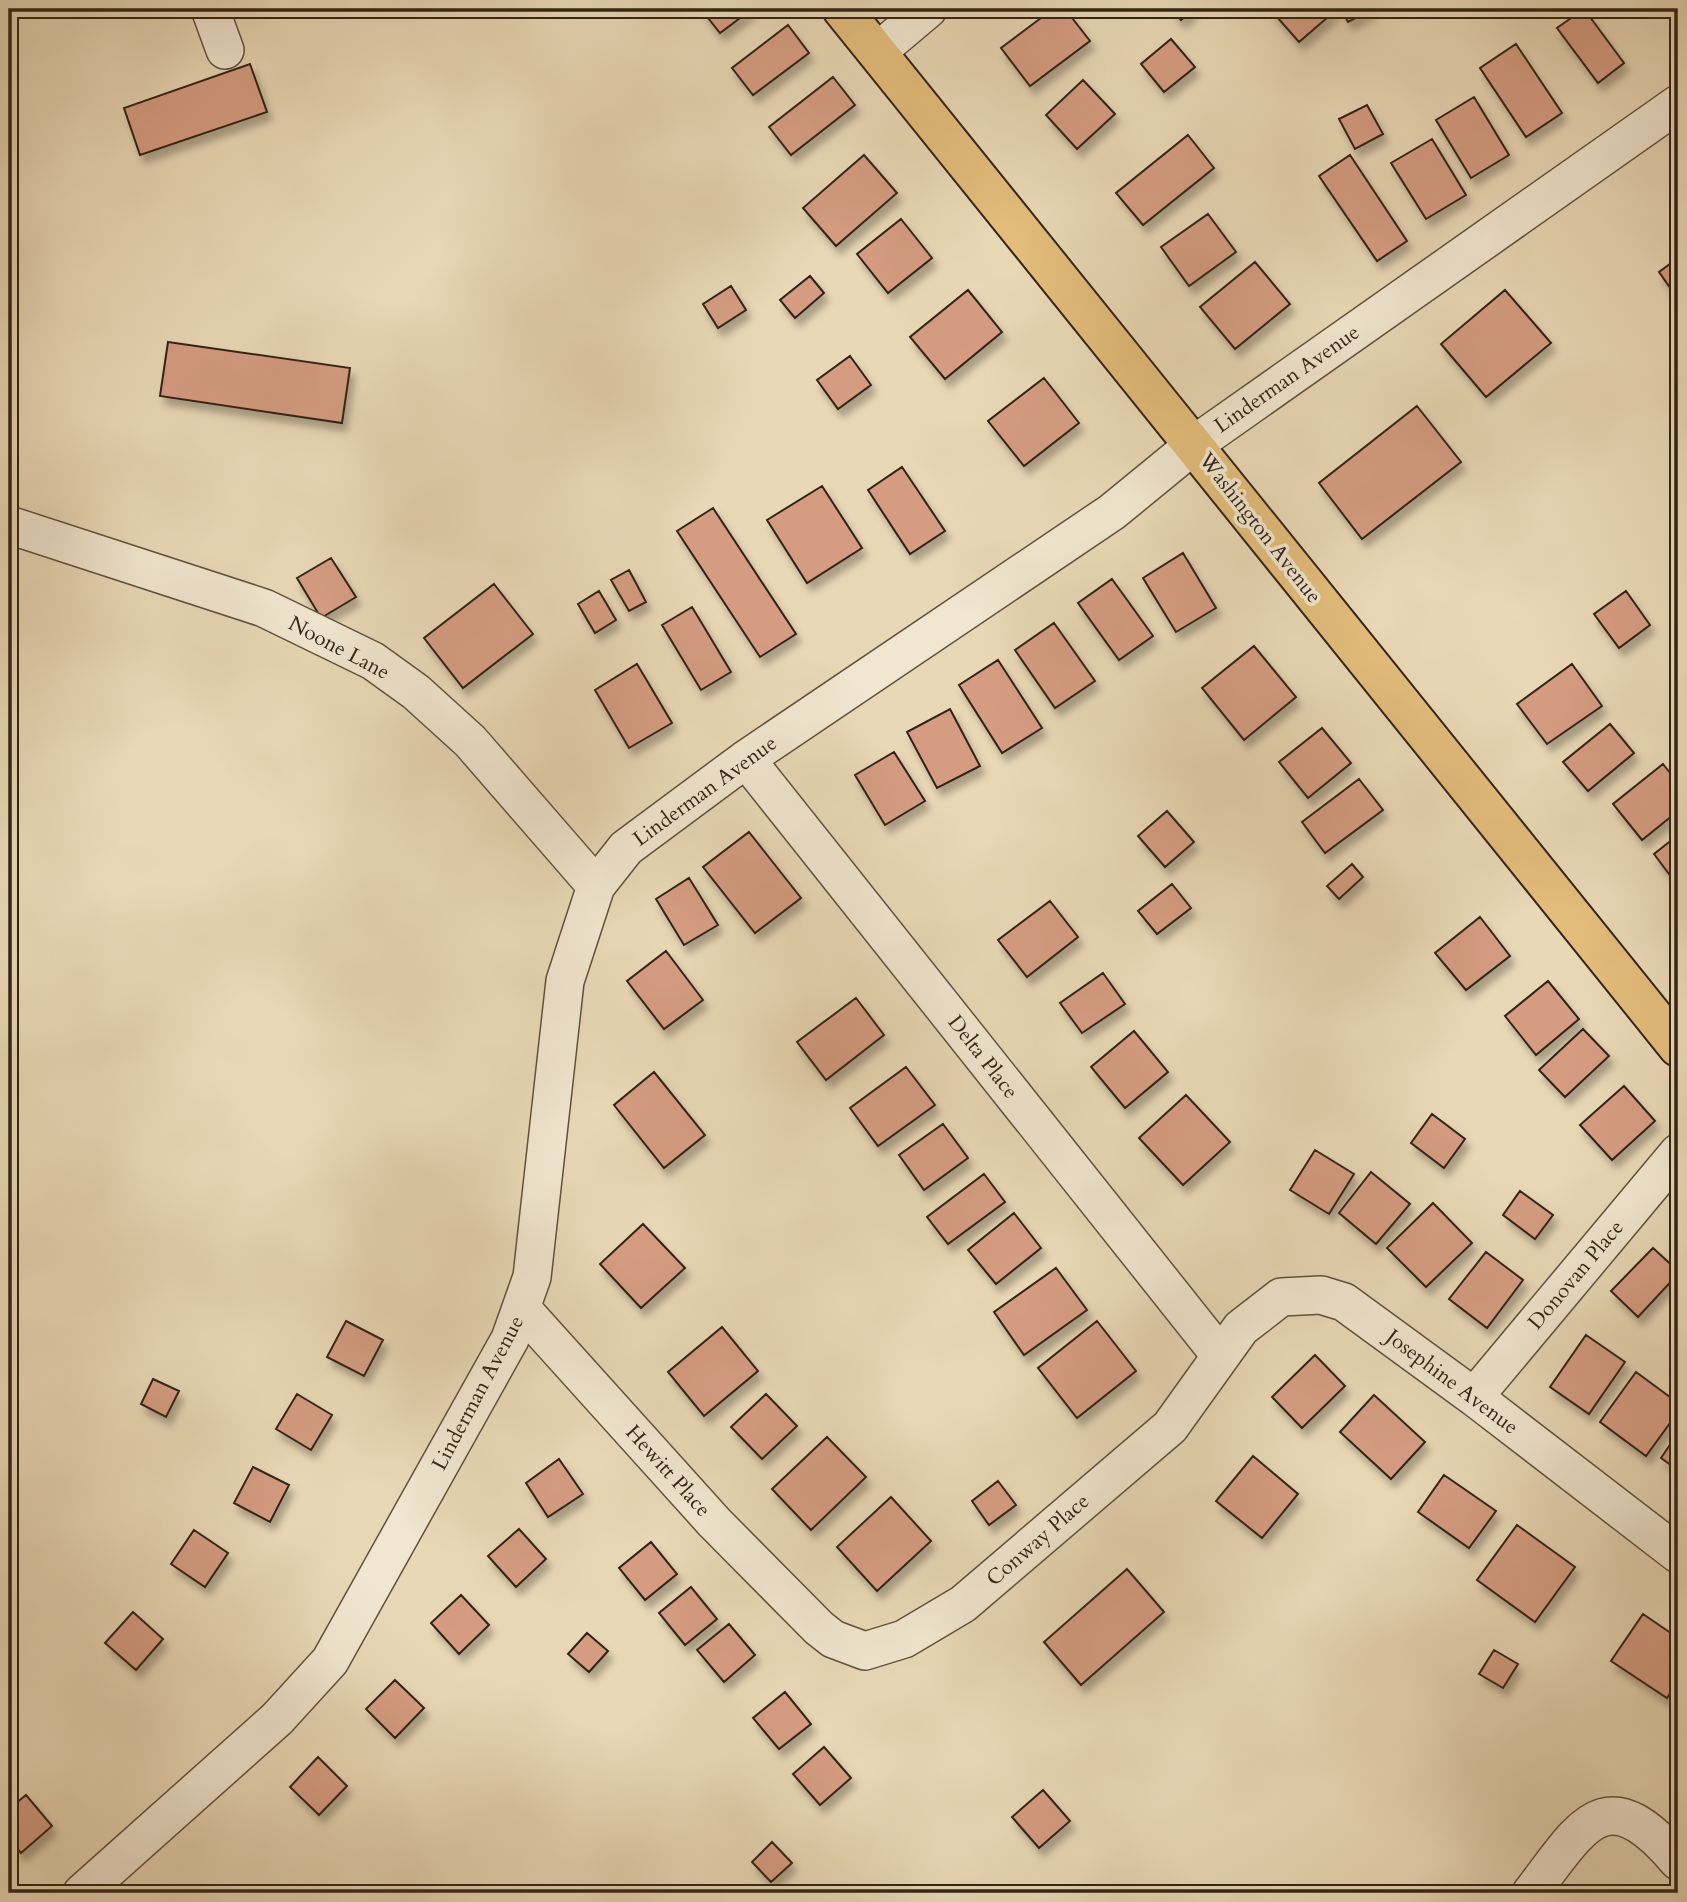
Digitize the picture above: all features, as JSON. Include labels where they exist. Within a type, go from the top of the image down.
[{"type":"main road","name":"Washington Avenue","points":[[842,9],[1678,1047]]},
{"type":"street","points":[[209,9],[225,50]]},
{"type":"street","points":[[877,51],[928,9]]},
{"type":"street","name":"Linderman Avenue","points":[[82,1893],[277,1719],[330,1661],[510,1339],[523,1309],[532,1277],[565,981],[596,886],[626,848],[746,759],[1112,512],[1195,444],[1678,104]]},
{"type":"street","name":"Noone Lane","points":[[9,525],[264,608],[373,662],[416,692],[470,741],[596,886]]},
{"type":"street","name":"Delta Place","points":[[746,759],[1220,1355]]},
{"type":"street","name":"Donovan Place","points":[[1474,1397],[1678,1153]]},
{"type":"street","name":"Josephine Avenue","points":[[1220,1355],[1241,1328],[1281,1297],[1321,1294],[1344,1303],[1474,1397],[1678,1554]]},
{"type":"street","name":"Hewitt Place","points":[[523,1309],[714,1522],[819,1628]]},
{"type":"street","name":"Conway Place","points":[[819,1628],[833,1639],[865,1651],[904,1639],[963,1604],[1170,1427],[1220,1355]]},
{"type":"street","points":[[1531,1893],[1577,1832],[1594,1819],[1614,1814],[1643,1828],[1678,1861]]},
{"type":"building","points":[[701,9],[752,9],[720,33]]},
{"type":"building","points":[[1053,9],[1065,9],[1090,41],[1030,86],[1001,48]]},
{"type":"building","points":[[1171,9],[1194,9],[1181,20]]},
{"type":"building","points":[[1270,9],[1333,9],[1335,11],[1299,42]]},
{"type":"building","points":[[1341,9],[1373,9],[1348,22]]},
{"type":"building","points":[[1584,9],[1624,63],[1598,83],[1557,28]]},
{"type":"building","points":[[788,25],[809,53],[753,95],[732,68]]},
{"type":"building","points":[[1171,39],[1195,67],[1164,92],[1141,64]]},
{"type":"building","points":[[1516,44],[1562,113],[1526,137],[1480,68]]},
{"type":"building","points":[[250,64],[267,112],[140,155],[124,108]]},
{"type":"building","points":[[833,77],[855,105],[791,155],[769,127]]},
{"type":"building","points":[[1083,80],[1115,114],[1077,149],[1046,115]]},
{"type":"building","points":[[1474,97],[1509,155],[1471,178],[1436,120]]},
{"type":"building","points":[[1367,105],[1383,134],[1355,149],[1339,119]]},
{"type":"building","points":[[1188,135],[1214,168],[1143,225],[1116,193]]},
{"type":"building","points":[[1432,139],[1466,195],[1426,219],[1391,163]]},
{"type":"building","points":[[864,155],[897,193],[836,246],[803,208]]},
{"type":"building","points":[[1350,155],[1407,241],[1377,261],[1319,176]]},
{"type":"building","points":[[1208,214],[1236,252],[1189,286],[1161,247]]},
{"type":"building","points":[[901,219],[932,258],[888,293],[857,254]]},
{"type":"building","points":[[1678,258],[1678,299],[1659,272]]},
{"type":"building","points":[[1255,262],[1290,304],[1235,349],[1200,307]]},
{"type":"building","points":[[810,276],[824,293],[795,318],[780,300]]},
{"type":"building","points":[[731,286],[746,310],[718,328],[703,304]]},
{"type":"building","points":[[968,290],[1002,332],[945,379],[910,337]]},
{"type":"building","points":[[1505,290],[1551,343],[1486,397],[1441,344]]},
{"type":"building","points":[[168,342],[350,368],[342,423],[160,396]]},
{"type":"building","points":[[850,356],[871,385],[838,409],[817,380]]},
{"type":"building","points":[[1044,378],[1079,423],[1024,466],[988,421]]},
{"type":"building","points":[[1417,406],[1461,462],[1362,539],[1319,483]]},
{"type":"building","points":[[902,467],[945,531],[910,554],[868,490]]},
{"type":"building","points":[[822,486],[862,548],[807,583],[767,520]]},
{"type":"building","points":[[713,508],[796,634],[760,657],[677,531]]},
{"type":"building","points":[[1183,553],[1216,608],[1176,632],[1143,578]]},
{"type":"building","points":[[331,558],[356,597],[321,618],[297,578]]},
{"type":"building","points":[[629,570],[646,602],[629,611],[611,580]]},
{"type":"building","points":[[1112,579],[1153,636],[1119,660],[1078,603]]},
{"type":"building","points":[[494,584],[533,634],[463,688],[424,638]]},
{"type":"building","points":[[599,591],[616,620],[595,633],[578,604]]},
{"type":"building","points":[[1626,591],[1650,625],[1619,648],[1594,614]]},
{"type":"building","points":[[692,607],[731,672],[701,690],[662,625]]},
{"type":"building","points":[[1054,623],[1095,681],[1055,708],[1015,650]]},
{"type":"building","points":[[1254,646],[1296,697],[1244,740],[1202,688]]},
{"type":"building","points":[[998,660],[1042,728],[1002,753],[959,685]]},
{"type":"building","points":[[637,664],[672,723],[629,748],[595,690]]},
{"type":"building","points":[[1572,664],[1602,706],[1547,744],[1517,704]]},
{"type":"building","points":[[950,709],[980,766],[937,788],[907,732]]},
{"type":"building","points":[[1610,724],[1634,753],[1588,791],[1563,762]]},
{"type":"building","points":[[1322,728],[1351,763],[1308,798],[1279,762]]},
{"type":"building","points":[[894,752],[925,801],[885,825],[855,775]]},
{"type":"building","points":[[1663,764],[1678,783],[1678,811],[1642,840],[1613,804]]},
{"type":"building","points":[[1359,779],[1383,810],[1325,853],[1302,822]]},
{"type":"building","points":[[1167,811],[1194,842],[1165,867],[1138,836]]},
{"type":"building","points":[[749,832],[801,898],[755,933],[703,867]]},
{"type":"building","points":[[1678,835],[1678,886],[1654,854]]},
{"type":"building","points":[[1352,864],[1363,877],[1339,899],[1327,886]]},
{"type":"building","points":[[689,878],[718,925],[684,945],[656,899]]},
{"type":"building","points":[[1172,884],[1191,908],[1157,934],[1138,911]]},
{"type":"building","points":[[1050,901],[1078,937],[1027,977],[998,940]]},
{"type":"building","points":[[1480,917],[1510,956],[1466,990],[1435,953]]},
{"type":"building","points":[[666,951],[703,1000],[664,1029],[627,981]]},
{"type":"building","points":[[1103,973],[1125,1004],[1082,1033],[1060,1003]]},
{"type":"building","points":[[1548,981],[1579,1019],[1536,1055],[1505,1016]]},
{"type":"building","points":[[856,998],[884,1035],[826,1080],[797,1042]]},
{"type":"building","points":[[1583,1029],[1609,1056],[1565,1097],[1539,1070]]},
{"type":"building","points":[[1134,1031],[1168,1072],[1125,1108],[1091,1067]]},
{"type":"building","points":[[906,1067],[935,1105],[878,1146],[850,1108]]},
{"type":"building","points":[[654,1072],[705,1135],[664,1168],[614,1105]]},
{"type":"building","points":[[1624,1086],[1655,1121],[1612,1160],[1580,1125]]},
{"type":"building","points":[[1186,1095],[1230,1142],[1183,1185],[1139,1138]]},
{"type":"building","points":[[1432,1114],[1465,1139],[1444,1168],[1411,1143]]},
{"type":"building","points":[[943,1124],[968,1158],[924,1190],[899,1155]]},
{"type":"building","points":[[1315,1150],[1354,1174],[1329,1214],[1290,1190]]},
{"type":"building","points":[[1371,1172],[1410,1204],[1376,1244],[1339,1213]]},
{"type":"building","points":[[984,1174],[1005,1202],[948,1244],[927,1217]]},
{"type":"building","points":[[1520,1191],[1553,1215],[1535,1239],[1503,1215]]},
{"type":"building","points":[[1433,1203],[1472,1243],[1426,1287],[1387,1248]]},
{"type":"building","points":[[1014,1213],[1041,1248],[996,1284],[968,1250]]},
{"type":"building","points":[[643,1224],[685,1268],[641,1308],[600,1264]]},
{"type":"building","points":[[1653,1248],[1678,1274],[1638,1317],[1611,1291]]},
{"type":"building","points":[[1486,1252],[1523,1280],[1487,1328],[1449,1299]]},
{"type":"building","points":[[1056,1268],[1087,1310],[1024,1355],[994,1312]]},
{"type":"building","points":[[346,1321],[383,1340],[364,1376],[327,1357]]},
{"type":"building","points":[[1097,1321],[1136,1371],[1077,1418],[1038,1368]]},
{"type":"building","points":[[722,1327],[758,1371],[704,1416],[668,1372]]},
{"type":"building","points":[[1586,1335],[1625,1362],[1589,1414],[1550,1387]]},
{"type":"building","points":[[1315,1355],[1345,1386],[1302,1428],[1272,1397]]},
{"type":"building","points":[[1636,1372],[1678,1403],[1678,1412],[1646,1456],[1600,1422]]},
{"type":"building","points":[[153,1379],[179,1391],[166,1417],[141,1404]]},
{"type":"building","points":[[297,1394],[332,1415],[311,1450],[276,1429]]},
{"type":"building","points":[[766,1394],[797,1426],[762,1459],[731,1427]]},
{"type":"building","points":[[1374,1395],[1425,1442],[1391,1479],[1340,1432]]},
{"type":"building","points":[[1678,1433],[1678,1470],[1661,1458]]},
{"type":"building","points":[[827,1437],[866,1477],[811,1530],[772,1489]]},
{"type":"building","points":[[1253,1456],[1298,1494],[1262,1538],[1216,1501]]},
{"type":"building","points":[[559,1459],[583,1494],[548,1517],[526,1483]]},
{"type":"building","points":[[253,1467],[289,1485],[270,1522],[234,1503]]},
{"type":"building","points":[[1444,1475],[1496,1511],[1469,1548],[1418,1512]]},
{"type":"building","points":[[998,1481],[1016,1505],[989,1525],[972,1501]]},
{"type":"building","points":[[891,1497],[931,1541],[877,1591],[837,1547]]},
{"type":"building","points":[[1517,1525],[1575,1567],[1535,1622],[1477,1580]]},
{"type":"building","points":[[519,1529],[546,1559],[516,1587],[488,1556]]},
{"type":"building","points":[[194,1530],[228,1553],[205,1587],[171,1564]]},
{"type":"building","points":[[651,1542],[677,1574],[645,1600],[619,1568]]},
{"type":"building","points":[[1127,1569],[1164,1612],[1081,1685],[1044,1642]]},
{"type":"building","points":[[691,1587],[717,1619],[685,1645],[659,1613]]},
{"type":"building","points":[[461,1595],[489,1625],[459,1654],[431,1623]]},
{"type":"building","points":[[133,1612],[163,1639],[136,1670],[105,1643]]},
{"type":"building","points":[[1643,1614],[1678,1638],[1678,1681],[1667,1698],[1611,1661]]},
{"type":"building","points":[[729,1624],[755,1655],[724,1682],[697,1650]]},
{"type":"building","points":[[587,1633],[608,1651],[589,1672],[568,1654]]},
{"type":"building","points":[[1494,1650],[1518,1664],[1503,1688],[1479,1674]]},
{"type":"building","points":[[395,1680],[424,1708],[395,1738],[366,1709]]},
{"type":"building","points":[[785,1692],[811,1724],[779,1749],[753,1718]]},
{"type":"building","points":[[824,1747],[851,1778],[820,1805],[793,1774]]},
{"type":"building","points":[[318,1757],[347,1786],[319,1815],[290,1787]]},
{"type":"building","points":[[1043,1790],[1070,1821],[1039,1848],[1012,1817]]},
{"type":"building","points":[[26,1795],[52,1826],[21,1853],[9,1838],[9,1809]]},
{"type":"building","points":[[772,1842],[792,1863],[771,1882],[752,1862]]}]
